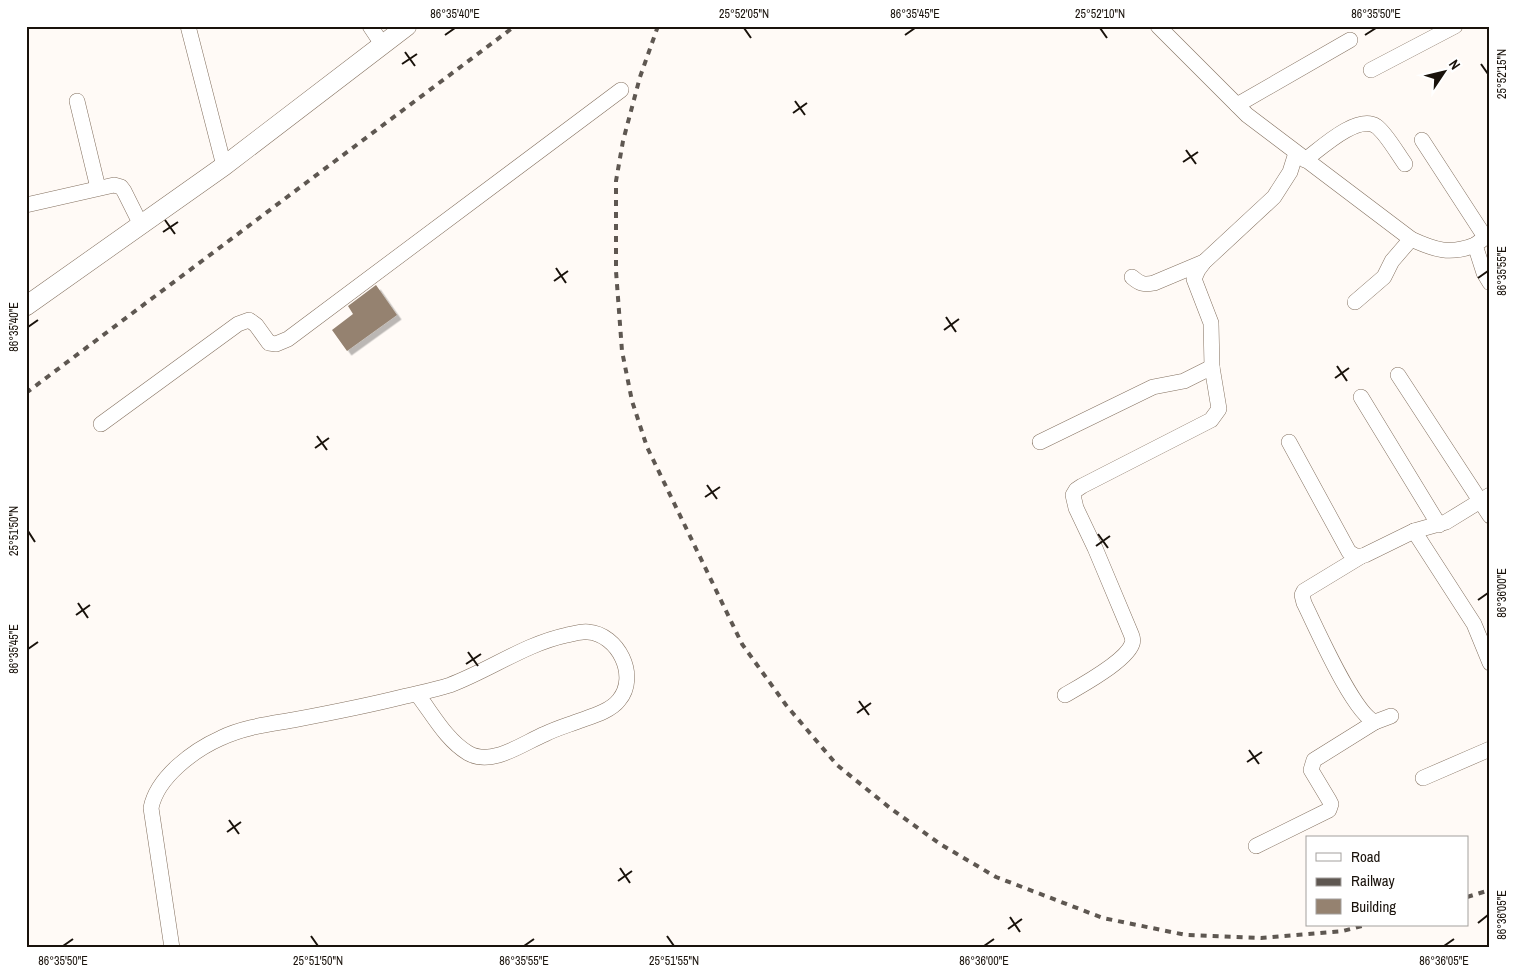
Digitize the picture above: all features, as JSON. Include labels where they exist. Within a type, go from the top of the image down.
[{"type":"main road","points":[[26,306],[224,166],[407,26]]},
{"type":"street","points":[[188,26],[224,166]]},
{"type":"street","points":[[370,26],[382,44]]},
{"type":"street","points":[[1158,26],[1247,115],[1411,239],[1430,248],[1447,251],[1464,250],[1483,238]]},
{"type":"street","points":[[1371,70],[1455,26]]},
{"type":"street","points":[[1237,105],[1350,40]]},
{"type":"street","points":[[101,424],[238,324],[249,320],[256,325],[269,343],[276,344],[288,339],[622,90]]},
{"type":"street","points":[[77,101],[98,188]]},
{"type":"street","points":[[1065,695],[1107,670],[1128,651],[1132,644],[1130,629],[1096,548],[1076,508],[1074,494],[1076,490],[1211,420],[1220,409],[1212,367],[1211,323],[1194,279],[1198,270],[1204,262],[1274,197],[1300,156],[1351,127],[1368,124],[1379,128],[1405,164]]},
{"type":"street","points":[[1422,140],[1483,238],[1484,272],[1490,283]]},
{"type":"street","points":[[26,205],[114,185],[121,187],[141,225]]},
{"type":"street","points":[[1355,302],[1384,277],[1396,255],[1411,239]]},
{"type":"street","points":[[1132,277],[1138,283],[1145,285],[1204,262]]},
{"type":"street","points":[[1040,442],[1153,387],[1184,381],[1212,367]]},
{"type":"street","points":[[1398,375],[1485,498],[1490,516]]},
{"type":"street","points":[[1361,397],[1439,525]]},
{"type":"street","points":[[1289,442],[1349,552],[1354,556],[1360,557]]},
{"type":"street","points":[[1375,722],[1365,715],[1344,683],[1304,604],[1302,595],[1304,591],[1317,582],[1360,557],[1414,531],[1446,522],[1485,498]]},
{"type":"street","points":[[1414,531],[1474,624],[1490,663]]},
{"type":"street","points":[[172,948],[151,808],[153,798],[166,779],[183,762],[205,746],[218,739],[247,729],[417,694],[458,681],[550,639],[586,632],[598,634],[611,642],[621,653],[626,664],[627,678],[624,692],[619,701],[609,709],[544,734],[506,753],[486,757],[468,753],[458,746],[417,694]]},
{"type":"street","points":[[1256,846],[1329,810],[1331,804],[1311,770],[1314,760],[1375,722],[1391,716]]},
{"type":"street","points":[[1423,778],[1490,749]]},
{"type":"building","points":[[376,285],[397,315],[347,351],[332,330],[353,314],[348,306]]},
{"type":"railway","points":[[26,393],[515,26]]},
{"type":"railway","points":[[658,26],[640,77],[623,141],[616,181],[616,271],[622,351],[632,401],[647,447],[742,644],[786,705],[837,765],[890,808],[940,844],[996,877],[1103,918],[1186,935],[1261,938],[1343,931],[1362,926]]},
{"type":"railway","points":[[1468,897],[1490,890]]}]
